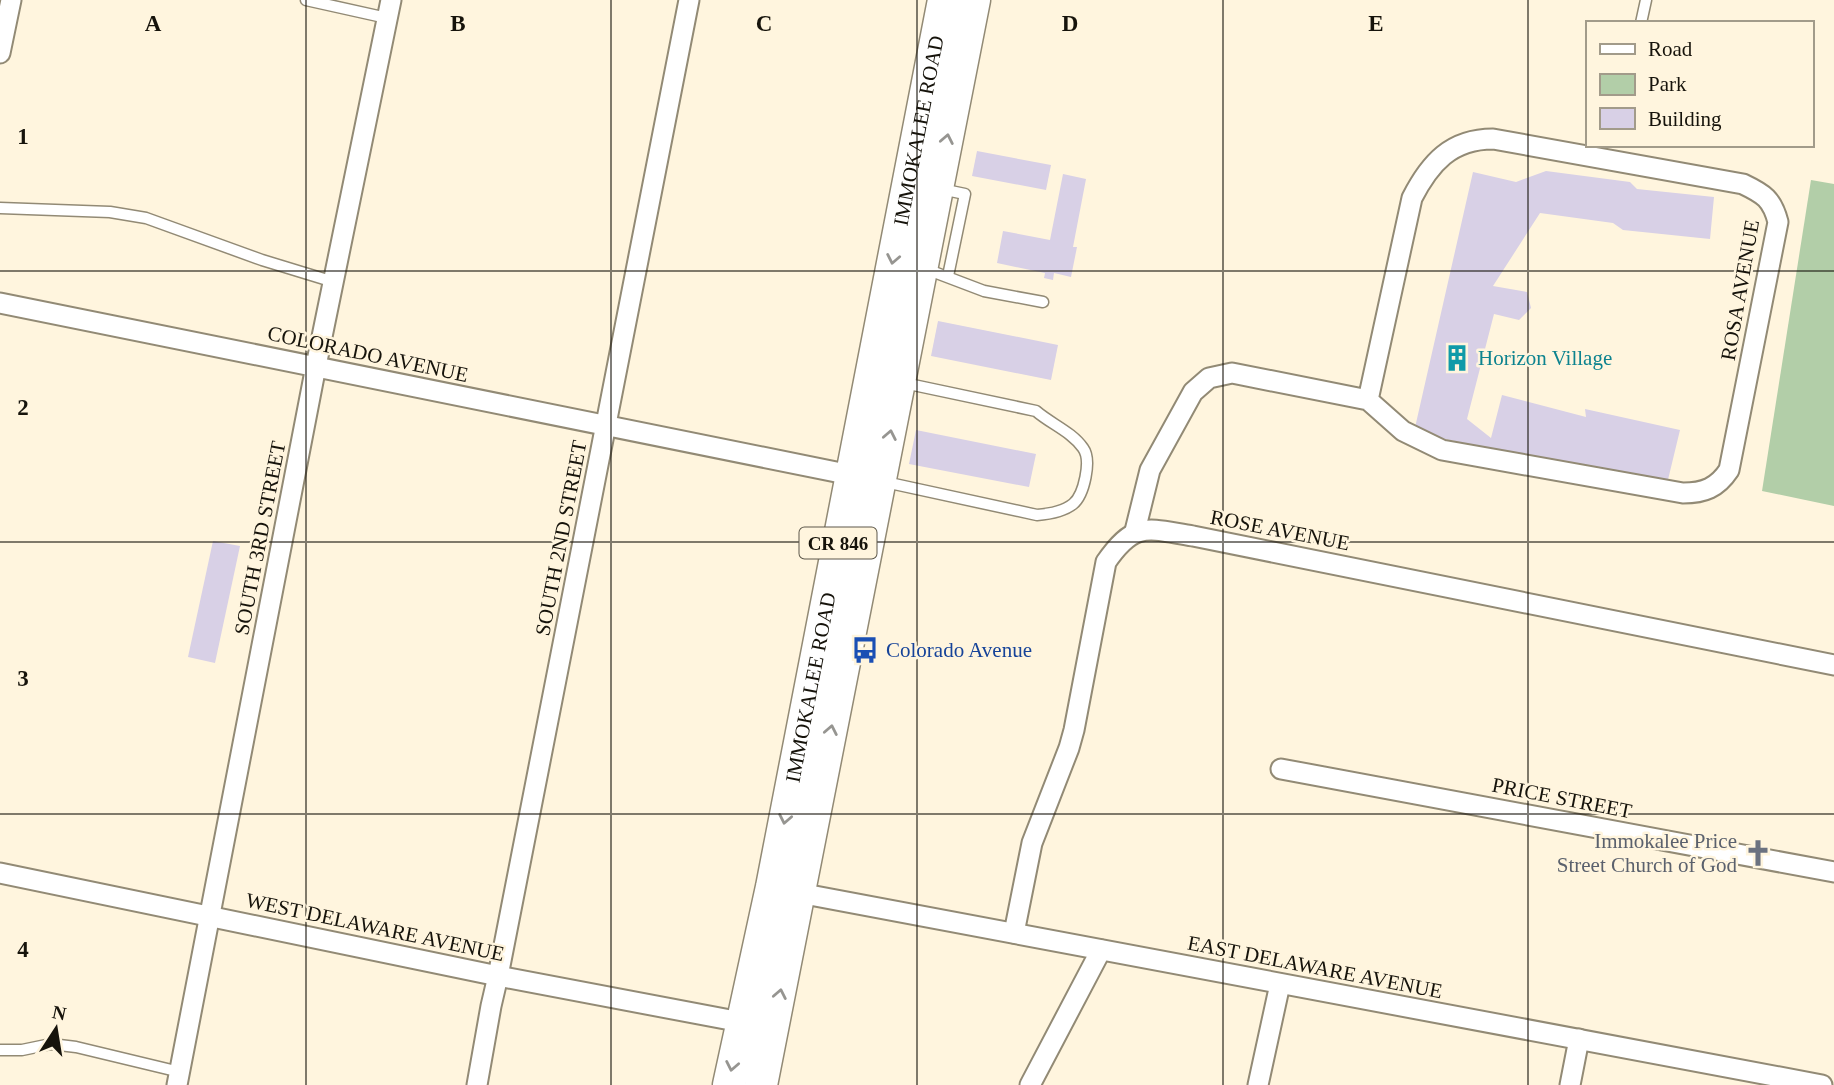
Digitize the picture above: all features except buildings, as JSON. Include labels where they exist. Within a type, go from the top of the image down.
[{"type":"main road","name":"IMMOKALEE ROAD","points":[[761,1085],[773,1028],[786,890],[866,478],[944,0]]},
{"type":"main road","name":"IMMOKALEE ROAD","points":[[866,478],[935,272],[937,188],[974,0]]},
{"type":"main road","name":"IMMOKALEE ROAD","points":[[729,1085],[741,1022],[786,890]]},
{"type":"main road","points":[[741,1022],[773,1028]]},
{"type":"street","points":[[0,53],[11,0]]},
{"type":"street","name":"SOUTH 2ND STREET","points":[[477,1085],[690,0]]},
{"type":"street","name":"SOUTH 3RD STREET","points":[[179,1078],[316,366],[389,9]]},
{"type":"street","name":"ROSA AVENUE","points":[[1135,531],[1150,470],[1193,392],[1209,378],[1232,373],[1367,400],[1403,431],[1442,450],[1683,493],[1698,493],[1711,489],[1723,480],[1729,470],[1779,222],[1774,206],[1757,190],[1743,184],[1493,139],[1478,139],[1447,151],[1425,173],[1412,198],[1367,400]]},
{"type":"street","name":"COLORADO AVENUE","points":[[0,303],[866,478]]},
{"type":"street","name":"ROSE AVENUE","points":[[1135,531],[1152,529],[1193,536],[1834,665]]},
{"type":"street","points":[[1013,933],[1032,843],[1074,730],[1106,562],[1121,541],[1135,531]]},
{"type":"street","name":"PRICE STREET","points":[[1281,769],[1834,872]]},
{"type":"street","name":"WEST DELAWARE AVENUE","points":[[0,873],[498,976],[741,1022]]},
{"type":"street","name":"EAST DELAWARE AVENUE","points":[[786,890],[1822,1085]]},
{"type":"street","points":[[1030,1085],[1101,950]]},
{"type":"street","points":[[1258,1085],[1280,984]]},
{"type":"street","points":[[1570,1085],[1579,1039]]},
{"type":"lane","points":[[306,0],[389,9]]},
{"type":"lane","points":[[1641,21],[1646,0]]},
{"type":"lane","points":[[0,208],[110,212],[146,218],[262,260],[334,282]]},
{"type":"lane","points":[[935,272],[984,291],[1043,302]]},
{"type":"lane","points":[[866,478],[1037,515],[1055,513],[1075,503],[1085,481],[1088,462],[1085,449],[1072,436],[1036,411],[900,382]]},
{"type":"lane","points":[[0,1051],[51,1044],[76,1047],[179,1078]]},
{"type":"green space","points":[[1811,180],[1834,184],[1834,506],[1762,491]]},
{"type":"place","name":"Horizon Village","points":[[1457,358]]},
{"type":"place","name":"Colorado Avenue","points":[[865,650]]},
{"type":"place","name":"Immokalee Price Street Church of God","points":[[1758,853]]}]
